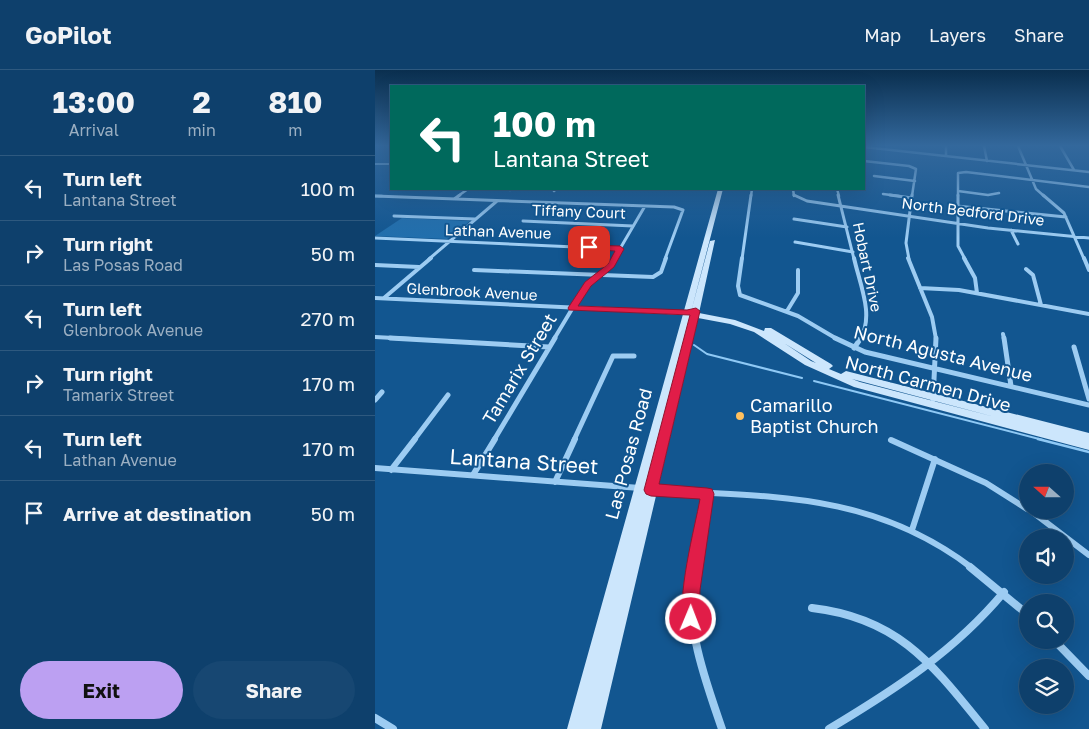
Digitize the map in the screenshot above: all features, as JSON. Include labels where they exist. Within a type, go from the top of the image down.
[{"type":"main road","name":"Las Posas Road","points":[[692,313],[719,190]]},
{"type":"main road","name":"Las Posas Road","points":[[576,729],[645,489],[725,190]]},
{"type":"main road","name":"North Carmen Drive","points":[[692,313],[749,327],[763,333],[808,363],[838,378],[1089,437]]},
{"type":"main road","name":"North Carmen Drive","points":[[933,401],[1089,445]]},
{"type":"main road","name":"Las Posas Road","points":[[592,729],[645,489]]},
{"type":"street","points":[[880,177],[915,181]]},
{"type":"street","points":[[915,177],[909,216],[907,252],[936,334],[936,369],[933,401]]},
{"type":"street","points":[[957,177],[958,246],[975,278],[977,294]]},
{"type":"street","points":[[1004,177],[1089,187]]},
{"type":"street","points":[[1031,177],[1036,189],[1059,206],[1066,217],[1089,270]]},
{"type":"street","points":[[454,199],[468,190]]},
{"type":"street","name":"North Agusta Avenue","points":[[751,190],[738,286],[739,294],[787,311],[854,348],[1089,405]]},
{"type":"street","name":"North Bedford Drive","points":[[793,190],[792,195],[796,198],[841,206],[958,224],[1089,238]]},
{"type":"street","name":"Hobart Drive","points":[[837,190],[853,252],[867,320],[864,333],[854,348]]},
{"type":"street","points":[[958,191],[988,195],[999,193]]},
{"type":"street","points":[[883,194],[912,198]]},
{"type":"street","points":[[376,197],[677,207],[683,212],[661,272],[655,277],[644,279],[600,275],[474,270]]},
{"type":"street","points":[[383,299],[497,201]]},
{"type":"street","name":"Tamarix Street","points":[[473,475],[572,308],[588,284],[613,262],[645,206]]},
{"type":"street","points":[[957,206],[1066,217]]},
{"type":"street","points":[[394,216],[476,219]]},
{"type":"street","points":[[793,219],[847,227]]},
{"type":"street","name":"Tiffany Court","points":[[523,221],[633,226]]},
{"type":"street","points":[[1011,230],[1018,244]]},
{"type":"street","name":"Lathan Avenue","points":[[375,238],[620,249]]},
{"type":"street","points":[[795,242],[853,252]]},
{"type":"street","points":[[375,265],[420,268]]},
{"type":"street","points":[[1026,269],[1033,275],[1041,305]]},
{"type":"street","points":[[787,311],[798,293],[798,270]]},
{"type":"street","points":[[921,288],[977,294],[1089,314]]},
{"type":"street","name":"Glenbrook Avenue","points":[[375,298],[692,313]]},
{"type":"street","points":[[1003,334],[1011,386]]},
{"type":"street","points":[[375,338],[549,347]]},
{"type":"street","points":[[1074,347],[1089,399]]},
{"type":"street","points":[[555,482],[611,359],[613,356],[634,356]]},
{"type":"street","points":[[375,400],[383,392]]},
{"type":"street","points":[[391,470],[447,395]]},
{"type":"street","points":[[891,440],[986,484],[1019,503]]},
{"type":"street","points":[[912,530],[935,459]]},
{"type":"street","name":"Lantana Street","points":[[375,468],[819,502],[855,509],[912,530],[940,545],[1004,592],[1019,606]]},
{"type":"street","points":[[707,494],[691,590],[691,619],[696,650],[722,729]]},
{"type":"street","points":[[1042,519],[1088,554]]},
{"type":"street","points":[[829,729],[930,665],[961,641],[1004,592]]},
{"type":"street","points":[[812,608],[845,612],[879,625],[913,648],[985,729]]},
{"type":"street","points":[[1063,649],[1089,676]]},
{"type":"street","points":[[378,724],[393,729]]},
{"type":"shaded area","points":[[402,218],[470,221],[447,239],[375,236]]},
{"type":"waterway","points":[[694,345],[707,354],[802,378]]},
{"type":"waterway","points":[[814,381],[1043,440]]},
{"type":"waterway","points":[[1038,439],[1089,452]]},
{"type":"place","name":"Camarillo Baptist Church","points":[[740,416]]},
{"type":"route","points":[[589,247],[620,249],[611,265],[588,284],[572,308],[644,312],[687,313],[696,311],[651,490],[707,494],[691,590],[691,619]]}]
